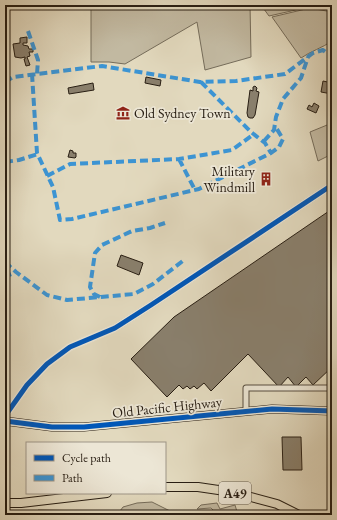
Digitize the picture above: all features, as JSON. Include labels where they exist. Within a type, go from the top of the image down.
[{"type":"highway","name":"A49","points":[[166,487],[198,487],[232,492],[276,504],[299,515]]},
{"type":"highway","points":[[5,503],[21,503],[98,494]]},
{"type":"main road","name":"Old Pacific Highway","points":[[5,421],[52,427],[84,427],[272,409],[332,411]]},
{"type":"street","points":[[5,416],[32,380],[47,364],[70,347],[115,328],[332,185]]},
{"type":"street","points":[[246,412],[246,388],[332,388],[332,411]]},
{"type":"shaded area","points":[[91,5],[250,5],[251,57],[205,70],[197,22],[125,64],[91,62]]},
{"type":"shaded area","points":[[261,5],[312,5],[269,16]]},
{"type":"shaded area","points":[[310,8],[332,12],[332,41],[301,58],[272,17]]},
{"type":"shaded area","points":[[332,123],[332,154],[318,161],[310,132]]},
{"type":"shaded area","points":[[152,502],[178,515],[117,515],[123,507],[137,503]]},
{"type":"shaded area","points":[[217,503],[220,509],[235,505],[238,515],[210,515],[213,510],[211,508],[197,509],[201,505]]},
{"type":"shaded area","points":[[38,510],[91,511],[93,515],[38,515]]},
{"type":"building","points":[[27,37],[27,43],[23,43],[23,45],[28,46],[29,49],[33,49],[33,52],[29,52],[30,56],[27,57],[30,65],[26,66],[24,59],[25,57],[15,57],[13,44],[20,43],[20,38]]},
{"type":"building","points":[[146,77],[161,80],[160,86],[145,83]]},
{"type":"building","points":[[323,81],[332,83],[332,94],[321,92]]},
{"type":"building","points":[[93,83],[94,90],[69,94],[68,88]]},
{"type":"building","points":[[255,86],[257,88],[256,91],[259,92],[255,115],[253,118],[250,118],[248,117],[247,113],[250,90],[253,91],[253,87]]},
{"type":"building","points":[[314,103],[319,106],[316,113],[307,109],[309,105],[312,107]]},
{"type":"building","points":[[70,150],[73,151],[73,153],[76,153],[75,158],[68,157]]},
{"type":"building","points":[[332,209],[332,367],[313,385],[306,377],[296,387],[288,377],[279,387],[248,354],[211,391],[204,383],[197,389],[194,386],[190,389],[187,386],[183,389],[179,385],[167,397],[131,359],[174,317]]},
{"type":"building","points":[[121,255],[143,263],[139,275],[117,266]]},
{"type":"building","points":[[282,437],[301,437],[302,470],[283,470]]},
{"type":"marked path","points":[[28,31],[38,60],[37,74]]},
{"type":"marked path","points":[[5,82],[13,77],[102,66],[200,82],[236,81],[285,74],[313,53],[323,50],[332,57]]},
{"type":"marked path","points":[[264,141],[274,130],[276,117],[283,99],[301,78],[308,57]]},
{"type":"marked path","points":[[32,74],[37,153],[53,187],[60,220],[72,219],[199,189],[271,153],[279,147],[283,139],[275,126]]},
{"type":"marked path","points":[[201,82],[251,132],[265,143],[271,153]]},
{"type":"marked path","points":[[47,176],[70,164],[179,159],[232,150],[254,134]]},
{"type":"marked path","points":[[5,162],[19,160],[38,154]]},
{"type":"marked path","points":[[179,159],[195,190]]},
{"type":"marked path","points":[[100,297],[94,294],[90,287],[95,253],[102,245],[132,231],[150,228],[165,223]]},
{"type":"marked path","points":[[5,262],[47,295],[67,300],[134,294],[153,284],[184,260]]},
{"type":"marked path","points":[[5,279],[9,275],[16,272]]},
{"type":"cycle path","points":[[5,416],[27,385],[47,364],[70,347],[115,328],[332,185]]},
{"type":"cycle path","points":[[5,421],[52,427],[84,427],[272,409],[332,411]]},
{"type":"place","name":"Old Sydney Town","points":[[123,113]]},
{"type":"place","name":"Military Windmill","points":[[266,179]]}]
